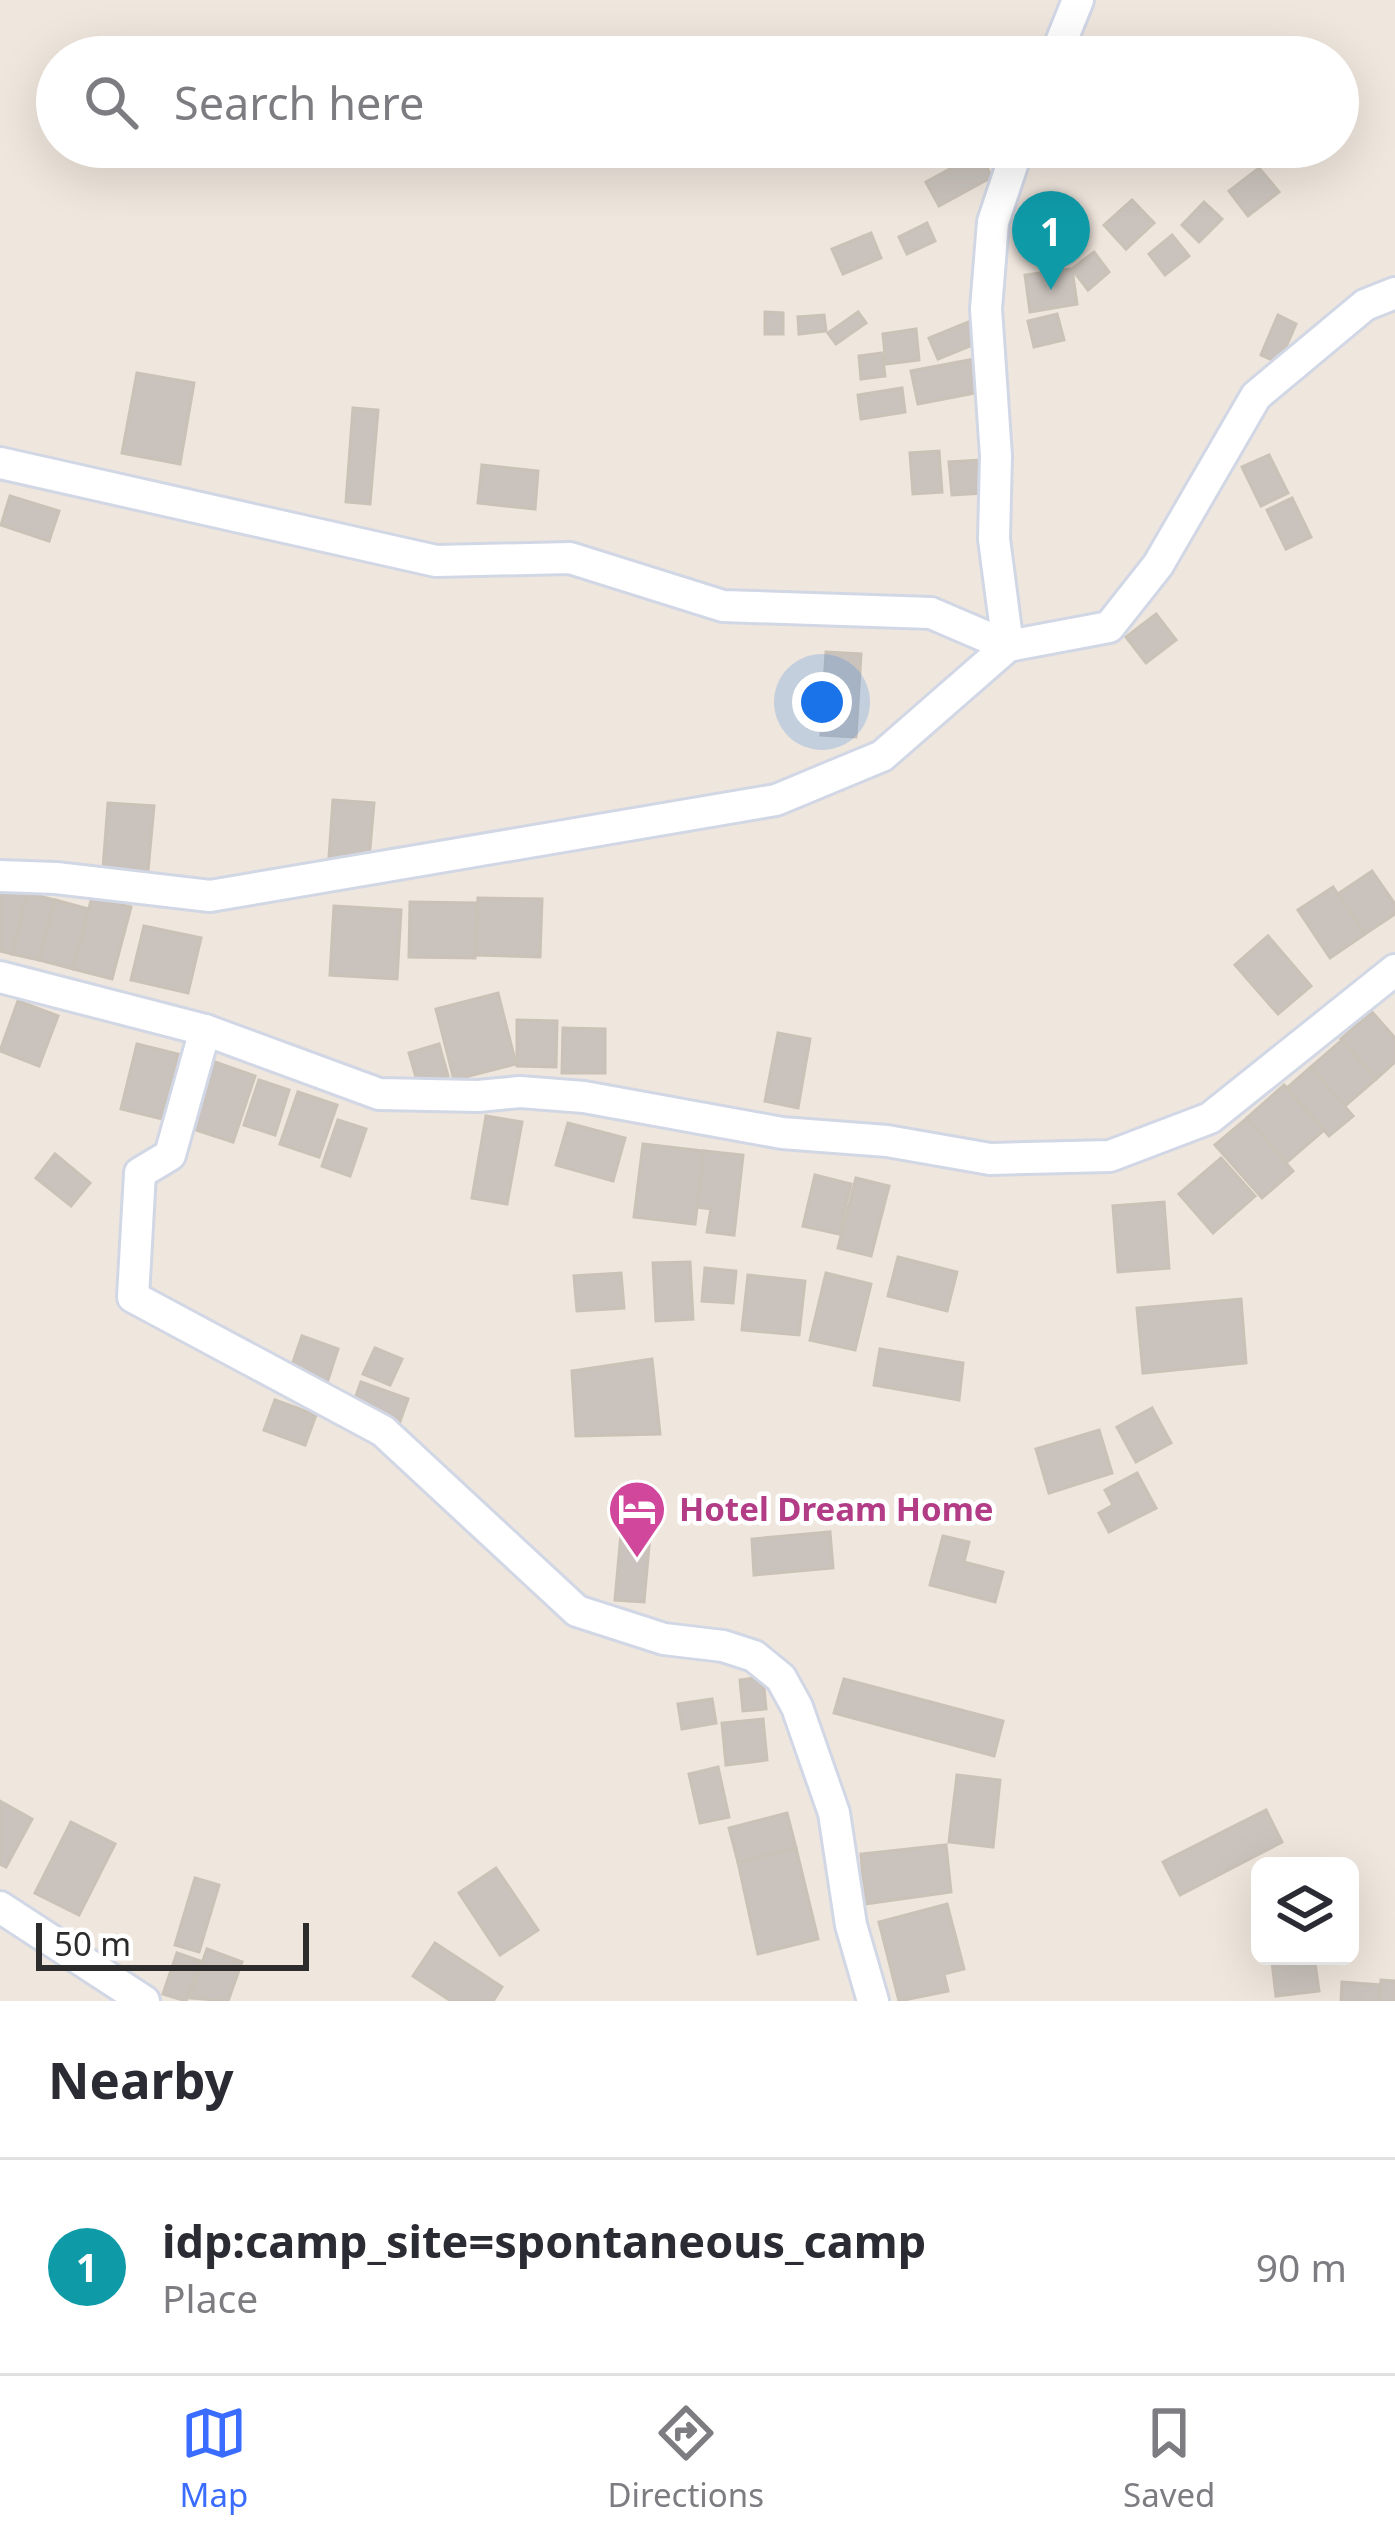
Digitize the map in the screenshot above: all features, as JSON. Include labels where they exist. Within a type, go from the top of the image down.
[{"type":"street","points":[[1063,36],[1078,0]]},
{"type":"street","points":[[1008,646],[994,539],[996,456],[986,309],[993,222],[1011,168]]},
{"type":"street","points":[[0,876],[210,896],[776,800],[882,756],[1008,646],[1109,627],[1158,565],[1256,395],[1365,305],[1395,293]]},
{"type":"street","points":[[0,463],[436,561],[570,558],[723,606],[931,613],[1008,646]]},
{"type":"street","points":[[0,977],[205,1030],[379,1094],[520,1092],[584,1097],[782,1133],[887,1141],[990,1159],[1110,1156],[1210,1118],[1395,970]]},
{"type":"street","points":[[205,1030],[170,1155],[140,1173],[133,1298],[382,1431],[577,1611],[664,1639],[723,1646],[754,1656],[781,1678],[797,1707],[834,1813],[851,1925],[873,2001]]},
{"type":"street","points":[[0,1907],[144,2001]]},
{"type":"building","points":[[952,168],[987,168],[992,177],[939,206],[926,182]]},
{"type":"building","points":[[1259,168],[1279,192],[1248,216],[1229,191]]},
{"type":"building","points":[[1132,200],[1154,223],[1126,249],[1104,225]]},
{"type":"building","points":[[1204,202],[1222,219],[1199,242],[1182,225]]},
{"type":"building","points":[[1070,222],[1076,250],[1046,257],[1040,229]]},
{"type":"building","points":[[927,223],[935,241],[907,254],[899,237]]},
{"type":"building","points":[[871,233],[881,258],[843,274],[832,249]]},
{"type":"building","points":[[1172,235],[1189,256],[1165,275],[1149,254]]},
{"type":"building","points":[[1094,252],[1109,272],[1088,290],[1072,269]]},
{"type":"building","points":[[1072,269],[1077,304],[1030,312],[1025,275]]},
{"type":"building","points":[[765,312],[783,313],[783,334],[765,334]]},
{"type":"building","points":[[858,312],[866,323],[836,344],[828,333]]},
{"type":"building","points":[[1057,314],[1064,340],[1034,347],[1028,321]]},
{"type":"building","points":[[824,315],[826,331],[799,334],[798,317]]},
{"type":"building","points":[[1278,315],[1296,324],[1279,363],[1261,355]]},
{"type":"building","points":[[971,321],[980,342],[938,359],[929,338]]},
{"type":"building","points":[[916,329],[919,360],[886,364],[883,334]]},
{"type":"building","points":[[882,353],[885,376],[861,379],[859,356]]},
{"type":"building","points":[[974,359],[980,392],[918,404],[911,371]]},
{"type":"building","points":[[137,373],[194,383],[180,464],[122,453]]},
{"type":"building","points":[[902,388],[905,412],[861,419],[858,395]]},
{"type":"building","points":[[353,408],[378,410],[370,504],[346,502]]},
{"type":"building","points":[[939,451],[942,492],[913,494],[910,453]]},
{"type":"building","points":[[1269,455],[1288,493],[1261,506],[1242,467]]},
{"type":"building","points":[[981,460],[984,493],[952,495],[949,462]]},
{"type":"building","points":[[482,465],[538,471],[535,509],[478,503]]},
{"type":"building","points":[[10,496],[59,511],[49,541],[1,525]]},
{"type":"building","points":[[1292,498],[1311,537],[1286,549],[1267,510]]},
{"type":"building","points":[[1156,614],[1176,640],[1146,663],[1126,637]]},
{"type":"building","points":[[826,652],[861,654],[856,737],[821,735]]},
{"type":"building","points":[[333,800],[374,803],[369,860],[329,857]]},
{"type":"building","points":[[108,803],[154,806],[148,871],[103,868]]},
{"type":"building","points":[[1372,871],[1395,904],[1395,914],[1365,934],[1338,894]]},
{"type":"building","points":[[0,886],[27,893],[12,954],[0,951]]},
{"type":"building","points":[[1333,887],[1365,934],[1330,958],[1298,910]]},
{"type":"building","points":[[27,893],[55,900],[39,960],[12,954]]},
{"type":"building","points":[[92,897],[131,907],[112,979],[73,969]]},
{"type":"building","points":[[478,898],[542,899],[540,957],[476,955]]},
{"type":"building","points":[[55,900],[89,909],[73,969],[39,960]]},
{"type":"building","points":[[410,902],[477,903],[475,958],[409,957]]},
{"type":"building","points":[[334,906],[401,910],[397,979],[330,975]]},
{"type":"building","points":[[144,926],[201,938],[188,993],[131,980]]},
{"type":"building","points":[[1268,936],[1311,986],[1278,1014],[1235,965]]},
{"type":"building","points":[[498,993],[516,1064],[454,1080],[436,1009]]},
{"type":"building","points":[[18,1001],[58,1016],[39,1066],[0,1051]]},
{"type":"building","points":[[1372,1012],[1395,1038],[1395,1062],[1376,1079],[1341,1039]]},
{"type":"building","points":[[517,1020],[557,1021],[556,1067],[517,1066]]},
{"type":"building","points":[[563,1028],[605,1029],[605,1073],[562,1073]]},
{"type":"building","points":[[778,1033],[810,1039],[798,1108],[765,1101]]},
{"type":"building","points":[[1342,1040],[1376,1079],[1345,1106],[1311,1067]]},
{"type":"building","points":[[137,1044],[178,1054],[162,1119],[121,1109]]},
{"type":"building","points":[[439,1044],[448,1076],[418,1084],[409,1053]]},
{"type":"building","points":[[209,1060],[255,1076],[233,1142],[187,1127]]},
{"type":"building","points":[[1311,1067],[1353,1116],[1329,1136],[1287,1088]]},
{"type":"building","points":[[259,1080],[289,1090],[275,1135],[244,1125]]},
{"type":"building","points":[[1284,1085],[1324,1130],[1286,1163],[1247,1118]]},
{"type":"building","points":[[298,1092],[337,1105],[319,1157],[280,1144]]},
{"type":"building","points":[[486,1116],[522,1122],[507,1204],[472,1198]]},
{"type":"building","points":[[1247,1118],[1293,1171],[1262,1198],[1215,1145]]},
{"type":"building","points":[[338,1120],[366,1129],[350,1176],[322,1166]]},
{"type":"building","points":[[568,1123],[625,1138],[613,1181],[556,1165]]},
{"type":"building","points":[[643,1144],[704,1151],[695,1224],[634,1217]]},
{"type":"building","points":[[704,1151],[743,1155],[734,1235],[707,1232],[711,1209],[697,1207]]},
{"type":"building","points":[[55,1154],[90,1183],[71,1206],[36,1178]]},
{"type":"building","points":[[1221,1158],[1255,1196],[1213,1233],[1179,1194]]},
{"type":"building","points":[[815,1175],[851,1184],[839,1234],[803,1226]]},
{"type":"building","points":[[856,1178],[889,1186],[871,1256],[838,1248]]},
{"type":"building","points":[[1164,1202],[1169,1268],[1118,1272],[1113,1206]]},
{"type":"building","points":[[898,1257],[957,1272],[947,1311],[888,1296]]},
{"type":"building","points":[[690,1262],[693,1319],[656,1321],[653,1263]]},
{"type":"building","points":[[705,1268],[736,1271],[733,1303],[702,1301]]},
{"type":"building","points":[[621,1273],[624,1308],[577,1311],[574,1276]]},
{"type":"building","points":[[826,1273],[871,1284],[855,1350],[810,1340]]},
{"type":"building","points":[[748,1275],[805,1281],[799,1335],[742,1330]]},
{"type":"building","points":[[1241,1299],[1246,1363],[1143,1373],[1137,1308]]},
{"type":"building","points":[[302,1336],[338,1349],[326,1386],[289,1374]]},
{"type":"building","points":[[375,1348],[402,1359],[390,1385],[363,1374]]},
{"type":"building","points":[[880,1349],[963,1363],[959,1400],[874,1385]]},
{"type":"building","points":[[652,1359],[660,1434],[576,1436],[572,1371]]},
{"type":"building","points":[[361,1382],[408,1399],[399,1424],[352,1407]]},
{"type":"building","points":[[275,1400],[316,1415],[305,1445],[264,1430]]},
{"type":"building","points":[[1152,1408],[1171,1443],[1136,1462],[1117,1427]]},
{"type":"building","points":[[1099,1430],[1112,1473],[1049,1493],[1036,1449]]},
{"type":"building","points":[[1137,1473],[1156,1508],[1109,1532],[1099,1513],[1113,1505],[1105,1490]]},
{"type":"building","points":[[623,1511],[652,1513],[644,1602],[615,1600]]},
{"type":"building","points":[[830,1532],[833,1568],[754,1575],[752,1539]]},
{"type":"building","points":[[943,1536],[969,1542],[964,1562],[1003,1572],[995,1602],[930,1585]]},
{"type":"building","points":[[763,1677],[766,1709],[743,1711],[740,1680]]},
{"type":"building","points":[[844,1679],[1003,1721],[994,1756],[834,1713]]},
{"type":"building","points":[[712,1699],[716,1723],[682,1729],[678,1704]]},
{"type":"building","points":[[763,1719],[767,1760],[726,1765],[722,1723]]},
{"type":"building","points":[[718,1767],[729,1817],[700,1823],[689,1774]]},
{"type":"building","points":[[957,1775],[1000,1780],[993,1847],[949,1842]]},
{"type":"building","points":[[0,1801],[32,1819],[6,1867],[0,1864]]},
{"type":"building","points":[[1266,1810],[1282,1842],[1180,1895],[1163,1862]]},
{"type":"building","points":[[787,1813],[796,1848],[738,1862],[729,1828]]},
{"type":"building","points":[[71,1822],[115,1844],[79,1915],[35,1893]]},
{"type":"building","points":[[946,1845],[951,1892],[865,1904],[861,1854]]},
{"type":"building","points":[[796,1848],[818,1939],[758,1954],[738,1862]]},
{"type":"building","points":[[496,1868],[538,1930],[500,1955],[459,1893]]},
{"type":"building","points":[[195,1878],[219,1885],[199,1952],[175,1945]]},
{"type":"building","points":[[947,1904],[964,1969],[944,1974],[948,1991],[899,2001],[879,1922]]},
{"type":"building","points":[[435,1943],[502,1987],[493,2001],[451,2001],[413,1976]]},
{"type":"building","points":[[207,1949],[242,1962],[228,2001],[190,1998]]},
{"type":"building","points":[[177,1953],[200,1961],[186,2001],[163,1994]]},
{"type":"building","points":[[1272,1965],[1315,1965],[1319,1991],[1276,1996]]},
{"type":"building","points":[[1381,1980],[1395,1981],[1395,2001],[1379,2001]]},
{"type":"building","points":[[1342,1982],[1380,1985],[1379,2001],[1341,2001]]},
{"type":"place","name":"idp:camp_site=spontaneous_camp","points":[[1051,290]]},
{"type":"place","name":"Hotel Dream Home","points":[[637,1560]]}]
